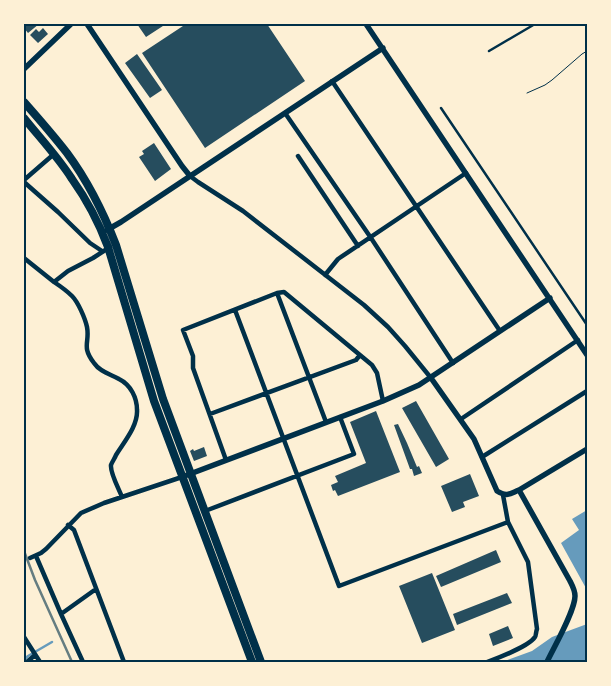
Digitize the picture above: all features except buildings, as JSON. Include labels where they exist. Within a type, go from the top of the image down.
[{"type":"highway","points":[[24,102],[47,128],[83,176],[106,230],[109,248],[154,401],[186,475],[252,662]]},
{"type":"highway","points":[[24,118],[72,177],[106,230]]},
{"type":"highway","points":[[186,475],[205,511],[261,662]]},
{"type":"street","points":[[24,69],[71,24]]},
{"type":"street","points":[[87,24],[190,176],[243,211],[364,305],[405,346],[431,378],[474,439],[497,491],[503,495],[509,495],[587,449]]},
{"type":"street","points":[[366,24],[587,354]]},
{"type":"street","points":[[106,230],[121,222],[383,48]]},
{"type":"street","points":[[332,81],[500,331]]},
{"type":"street","points":[[285,113],[371,238],[453,363]]},
{"type":"street","points":[[54,154],[24,181],[90,243],[109,248]]},
{"type":"street","points":[[298,156],[358,246]]},
{"type":"street","points":[[325,275],[338,259],[466,173]]},
{"type":"street","points":[[54,282],[109,248]]},
{"type":"street","points":[[24,258],[72,296],[87,327],[86,347],[94,365],[103,372],[119,378],[134,394],[137,417],[111,465],[112,473],[122,497]]},
{"type":"street","points":[[226,460],[193,368],[193,356],[183,330],[277,294],[284,292],[372,365],[377,373],[383,401]]},
{"type":"street","points":[[277,294],[326,422]]},
{"type":"street","points":[[30,558],[41,553],[53,543],[81,513],[419,386],[550,298]]},
{"type":"street","points":[[235,310],[339,586],[508,522]]},
{"type":"street","points":[[461,419],[578,340]]},
{"type":"street","points":[[210,414],[356,360],[360,355]]},
{"type":"street","points":[[482,456],[587,391]]},
{"type":"street","points":[[205,511],[354,454],[340,417]]},
{"type":"street","points":[[519,490],[574,588],[573,607],[547,662]]},
{"type":"street","points":[[488,662],[523,646],[535,637],[537,630],[528,562],[508,522],[503,495]]},
{"type":"street","points":[[68,525],[74,530],[124,662]]},
{"type":"street","points":[[36,556],[83,662]]},
{"type":"street","points":[[61,614],[96,589]]},
{"type":"street","points":[[24,636],[40,662]]},
{"type":"street","points":[[27,662],[35,655]]},
{"type":"lane","points":[[489,51],[535,24]]},
{"type":"lane","points":[[441,108],[587,325]]},
{"type":"path","points":[[527,93],[545,85],[587,51]]},
{"type":"water","points":[[587,510],[587,590],[561,543],[579,530],[572,519]]},
{"type":"water","points":[[587,624],[587,662],[502,662],[532,651],[552,637]]},
{"type":"waterway","points":[[24,660],[52,642]]},
{"type":"railway","points":[[24,551],[72,662]]}]
